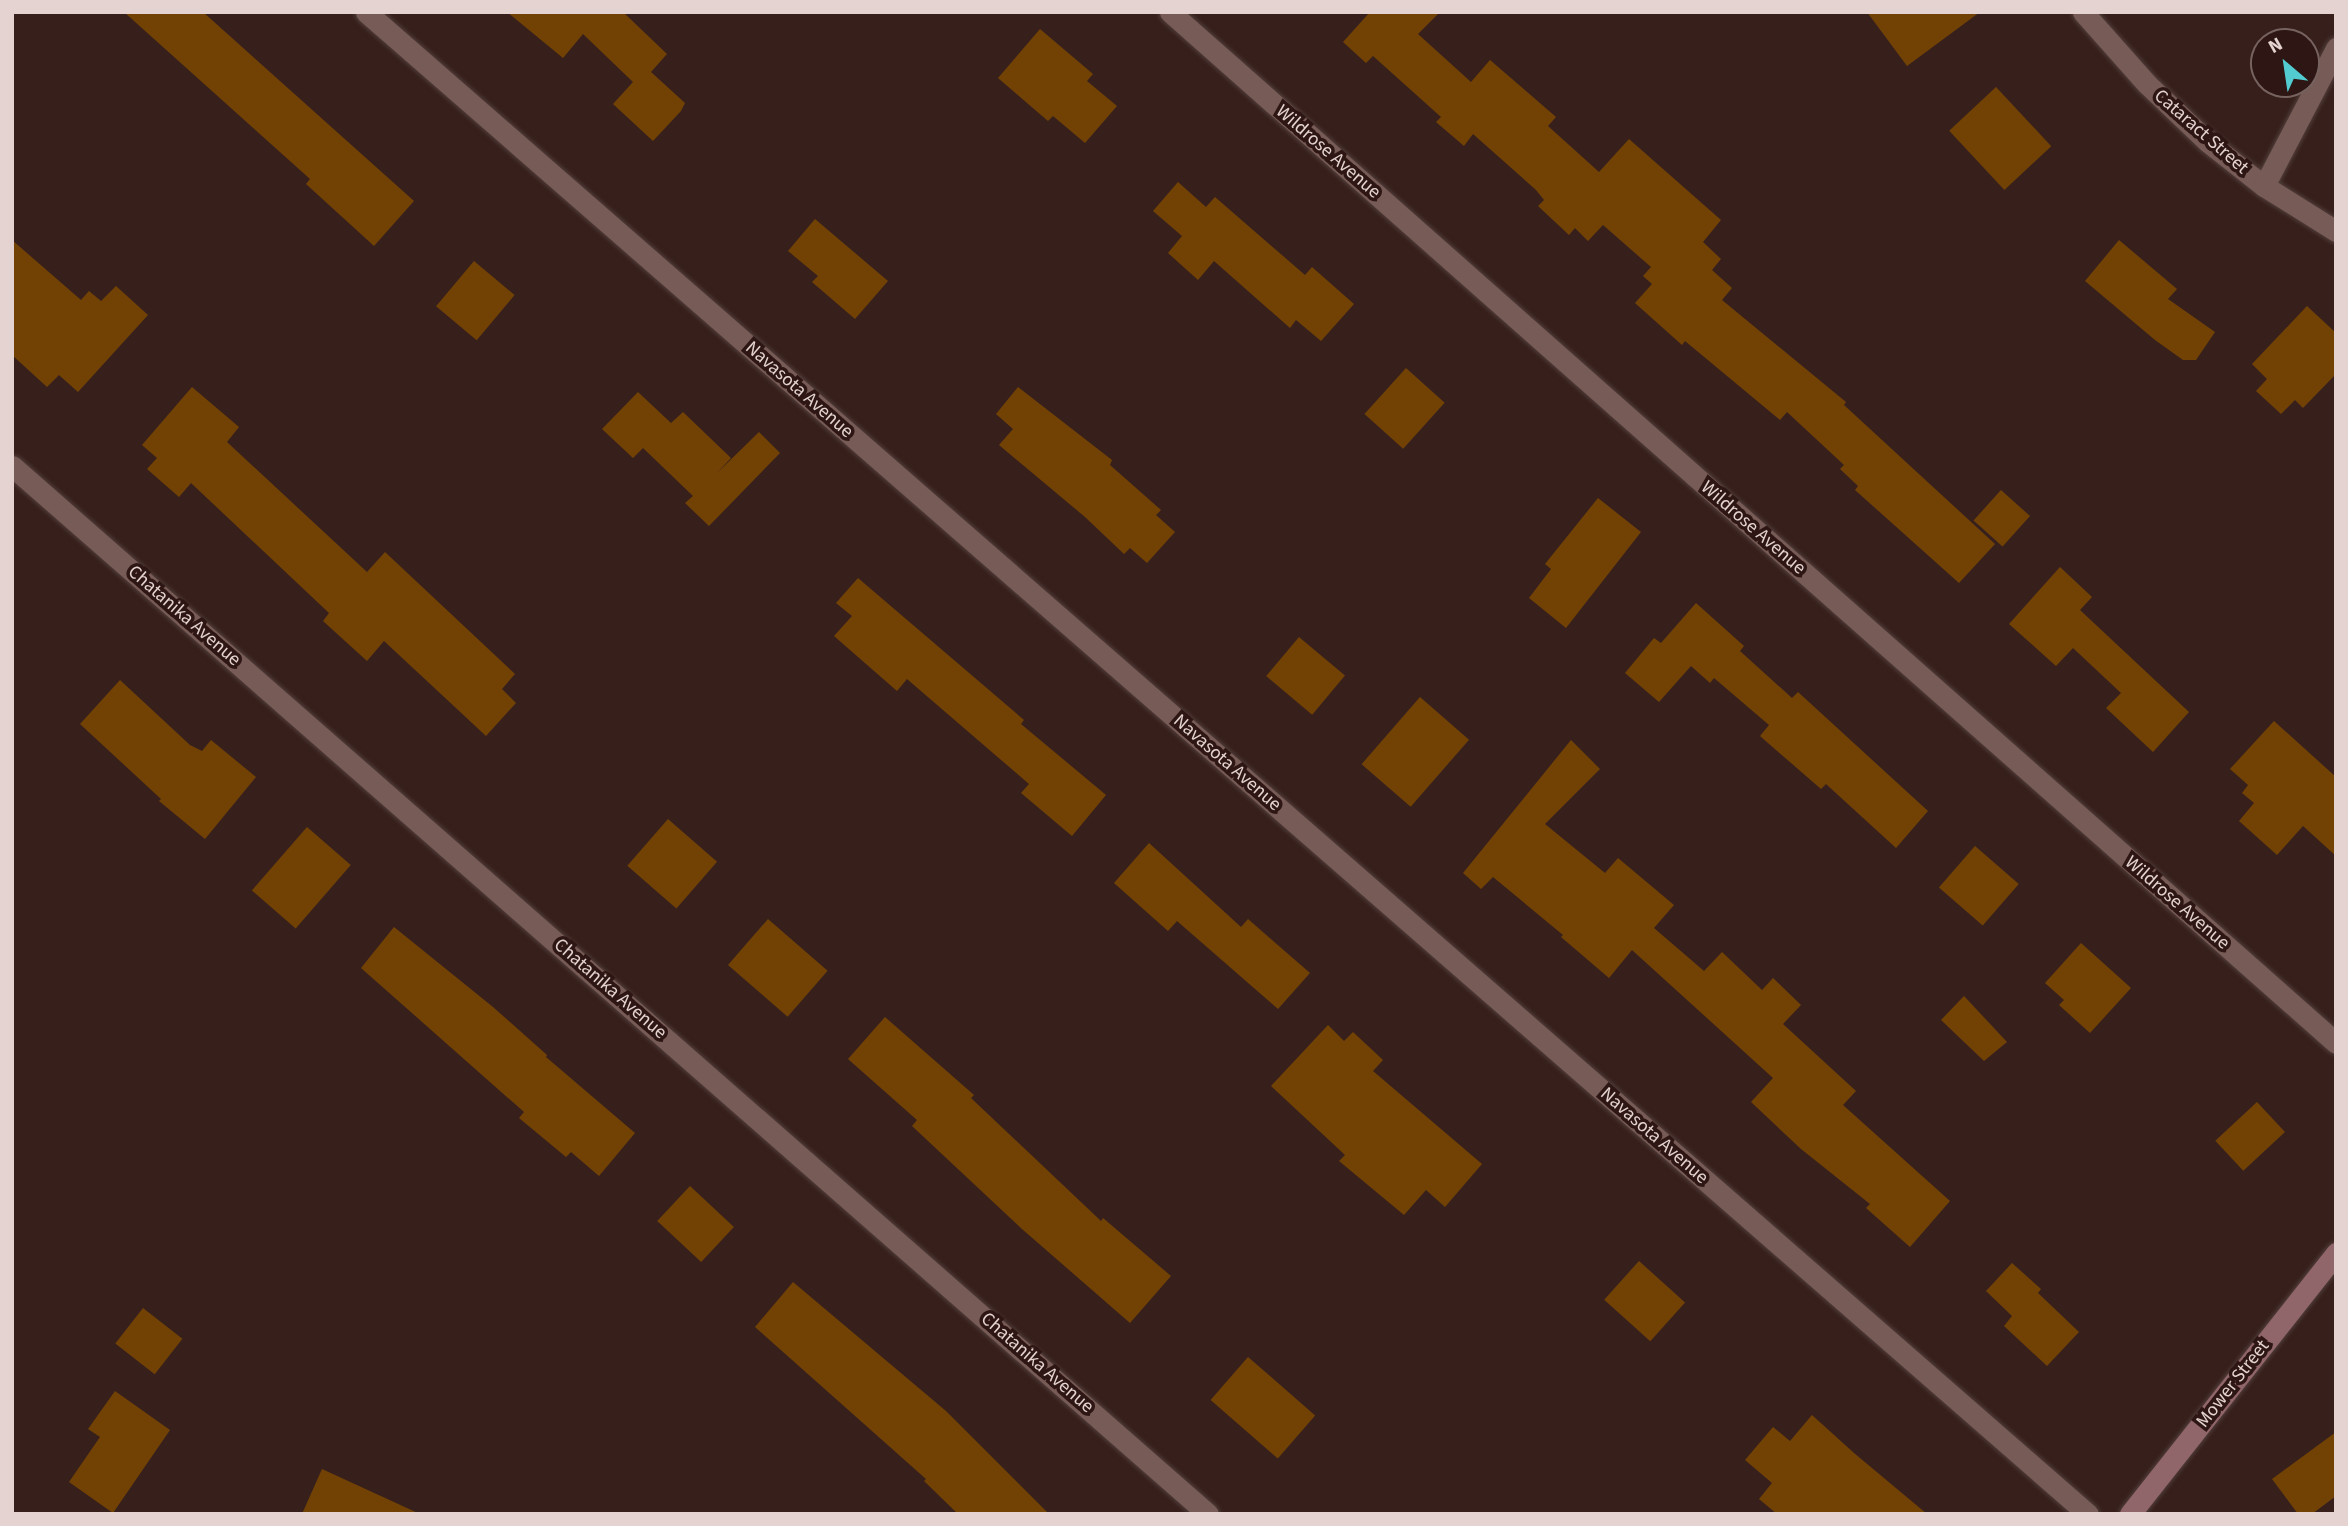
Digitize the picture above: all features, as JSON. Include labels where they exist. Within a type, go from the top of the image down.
[{"type":"street","name":"Navasota Avenue","points":[[366,12],[2088,1514]]},
{"type":"street","name":"Wildrose Avenue","points":[[1170,12],[2336,1043]]},
{"type":"street","name":"Cataract Street","points":[[2083,12],[2167,104],[2264,186],[2336,231]]},
{"type":"street","points":[[2264,186],[2336,48]]},
{"type":"street","name":"Chatanika Avenue","points":[[12,466],[1208,1514]]},
{"type":"street","name":"Mower Street","points":[[2130,1514],[2336,1253]]},
{"type":"building","points":[[124,12],[203,12],[414,201],[374,246],[306,184],[310,179]]},
{"type":"building","points":[[507,12],[623,12],[667,54],[651,72],[685,103],[681,111],[653,141],[613,104],[633,82],[583,34],[563,58]]},
{"type":"building","points":[[1370,12],[1440,12],[1418,34],[1471,82],[1490,60],[1556,117],[1548,126],[1599,172],[1629,139],[1721,220],[1703,242],[1721,259],[1712,270],[1732,288],[1722,300],[1846,402],[1844,405],[1995,544],[1959,583],[1855,490],[1858,486],[1840,469],[1844,465],[1787,412],[1780,420],[1685,341],[1682,345],[1635,303],[1652,284],[1643,276],[1651,267],[1603,225],[1588,241],[1575,228],[1569,235],[1538,206],[1544,200],[1536,190],[1473,134],[1464,146],[1436,122],[1441,117],[1373,56],[1366,63],[1343,42]]},
{"type":"building","points":[[1867,12],[1980,12],[1907,66]]},
{"type":"building","points":[[1040,29],[1093,74],[1087,81],[1117,106],[1085,143],[1053,116],[1048,121],[998,78]]},
{"type":"building","points":[[1996,87],[2051,146],[2004,190],[1949,131]]},
{"type":"building","points":[[1178,182],[1206,207],[1215,197],[1305,275],[1312,267],[1354,304],[1321,341],[1296,320],[1290,328],[1214,261],[1198,280],[1168,253],[1182,236],[1153,211]]},
{"type":"building","points":[[815,219],[888,281],[855,319],[812,282],[818,276],[788,251]]},
{"type":"building","points":[[12,240],[81,300],[89,291],[101,301],[116,286],[148,315],[78,392],[59,375],[47,387],[12,355]]},
{"type":"building","points":[[2119,240],[2177,289],[2168,299],[2215,332],[2196,360],[2183,360],[2085,281]]},
{"type":"building","points":[[474,261],[515,295],[477,340],[436,306]]},
{"type":"building","points":[[2307,306],[2336,333],[2336,374],[2303,408],[2295,400],[2281,414],[2256,391],[2267,379],[2252,364]]},
{"type":"building","points":[[1406,368],[1445,403],[1403,449],[1365,414]]},
{"type":"building","points":[[192,387],[239,427],[227,442],[367,572],[385,552],[515,674],[502,689],[516,703],[486,736],[384,641],[367,661],[323,621],[329,613],[191,483],[179,497],[147,469],[157,458],[142,445]]},
{"type":"building","points":[[1018,387],[1112,460],[1110,465],[1161,510],[1156,515],[1175,532],[1147,563],[1130,548],[1124,554],[1085,517],[999,445],[1013,429],[996,414]]},
{"type":"building","points":[[638,392],[671,423],[683,412],[731,458],[717,473],[759,432],[780,453],[709,526],[685,503],[693,496],[643,448],[633,458],[602,429]]},
{"type":"building","points":[[2001,490],[2030,516],[2003,547],[1974,520]]},
{"type":"building","points":[[1598,498],[1641,532],[1566,628],[1529,598],[1551,569],[1545,564]]},
{"type":"building","points":[[2060,567],[2092,597],[2080,610],[2189,712],[2153,752],[2106,708],[2121,693],[2073,648],[2056,666],[2009,624]]},
{"type":"building","points":[[858,578],[1024,720],[1021,724],[1106,795],[1072,836],[1021,793],[1029,784],[907,679],[897,691],[834,636],[852,616],[836,603]]},
{"type":"building","points":[[1696,603],[1744,646],[1740,651],[1792,698],[1798,692],[1928,811],[1896,848],[1826,784],[1821,789],[1760,736],[1769,725],[1714,678],[1710,683],[1691,666],[1659,702],[1625,673],[1654,638],[1661,643]]},
{"type":"building","points":[[1299,637],[1345,676],[1312,715],[1266,676]]},
{"type":"building","points":[[120,680],[190,745],[202,751],[211,740],[256,777],[205,839],[159,801],[161,799],[80,724]]},
{"type":"building","points":[[1420,697],[1469,740],[1411,807],[1362,764]]},
{"type":"building","points":[[2274,721],[2336,777],[2336,856],[2303,826],[2277,855],[2239,821],[2254,803],[2242,793],[2248,785],[2230,769]]},
{"type":"building","points":[[1571,740],[1600,769],[1545,824],[1605,873],[1618,858],[1674,905],[1654,928],[1704,971],[1722,952],[1762,990],[1773,978],[1801,1005],[1783,1024],[1856,1091],[1843,1105],[1950,1201],[1910,1247],[1866,1208],[1870,1204],[1801,1149],[1751,1102],[1773,1078],[1632,950],[1609,978],[1561,937],[1563,935],[1493,877],[1481,889],[1463,873]]},
{"type":"building","points":[[668,819],[717,862],[676,908],[627,866]]},
{"type":"building","points":[[307,827],[351,865],[296,928],[252,890]]},
{"type":"building","points":[[1149,843],[1241,927],[1248,919],[1310,973],[1278,1009],[1177,921],[1168,931],[1114,883]]},
{"type":"building","points":[[1975,846],[2019,884],[1983,926],[1939,888]]},
{"type":"building","points":[[768,919],[828,971],[788,1017],[728,965]]},
{"type":"building","points":[[394,927],[493,1007],[547,1055],[546,1057],[635,1133],[599,1176],[571,1152],[566,1157],[519,1118],[524,1112],[361,968]]},
{"type":"building","points":[[2081,943],[2131,988],[2090,1033],[2059,1005],[2064,1000],[2045,983]]},
{"type":"building","points":[[1964,996],[2007,1042],[1984,1061],[1941,1020]]},
{"type":"building","points":[[885,1017],[974,1095],[971,1098],[1101,1221],[1103,1218],[1171,1276],[1130,1323],[1022,1229],[912,1126],[917,1120],[848,1059]]},
{"type":"building","points":[[1328,1025],[1344,1041],[1353,1032],[1383,1060],[1373,1071],[1482,1164],[1445,1207],[1426,1190],[1404,1215],[1339,1161],[1345,1155],[1271,1086]]},
{"type":"building","points":[[2257,1102],[2285,1132],[2243,1171],[2215,1141]]},
{"type":"building","points":[[690,1186],[734,1227],[701,1262],[657,1221]]},
{"type":"building","points":[[1639,1261],[1685,1302],[1650,1341],[1604,1300]]},
{"type":"building","points":[[2012,1263],[2041,1289],[2038,1293],[2079,1332],[2047,1366],[2004,1326],[2012,1316],[1986,1291]]},
{"type":"building","points":[[793,1282],[946,1411],[1049,1514],[958,1514],[924,1481],[926,1479],[755,1327]]},
{"type":"building","points":[[143,1308],[182,1339],[155,1374],[115,1343]]},
{"type":"building","points":[[1248,1357],[1315,1415],[1278,1458],[1211,1400]]},
{"type":"building","points":[[115,1391],[170,1430],[113,1513],[69,1482],[100,1437],[88,1429]]},
{"type":"building","points":[[1812,1415],[1927,1514],[1777,1514],[1759,1499],[1772,1483],[1745,1460],[1773,1427],[1790,1441]]},
{"type":"building","points":[[2336,1432],[2336,1496],[2312,1514],[2298,1514],[2272,1479]]},
{"type":"building","points":[[322,1469],[420,1514],[302,1514]]}]
